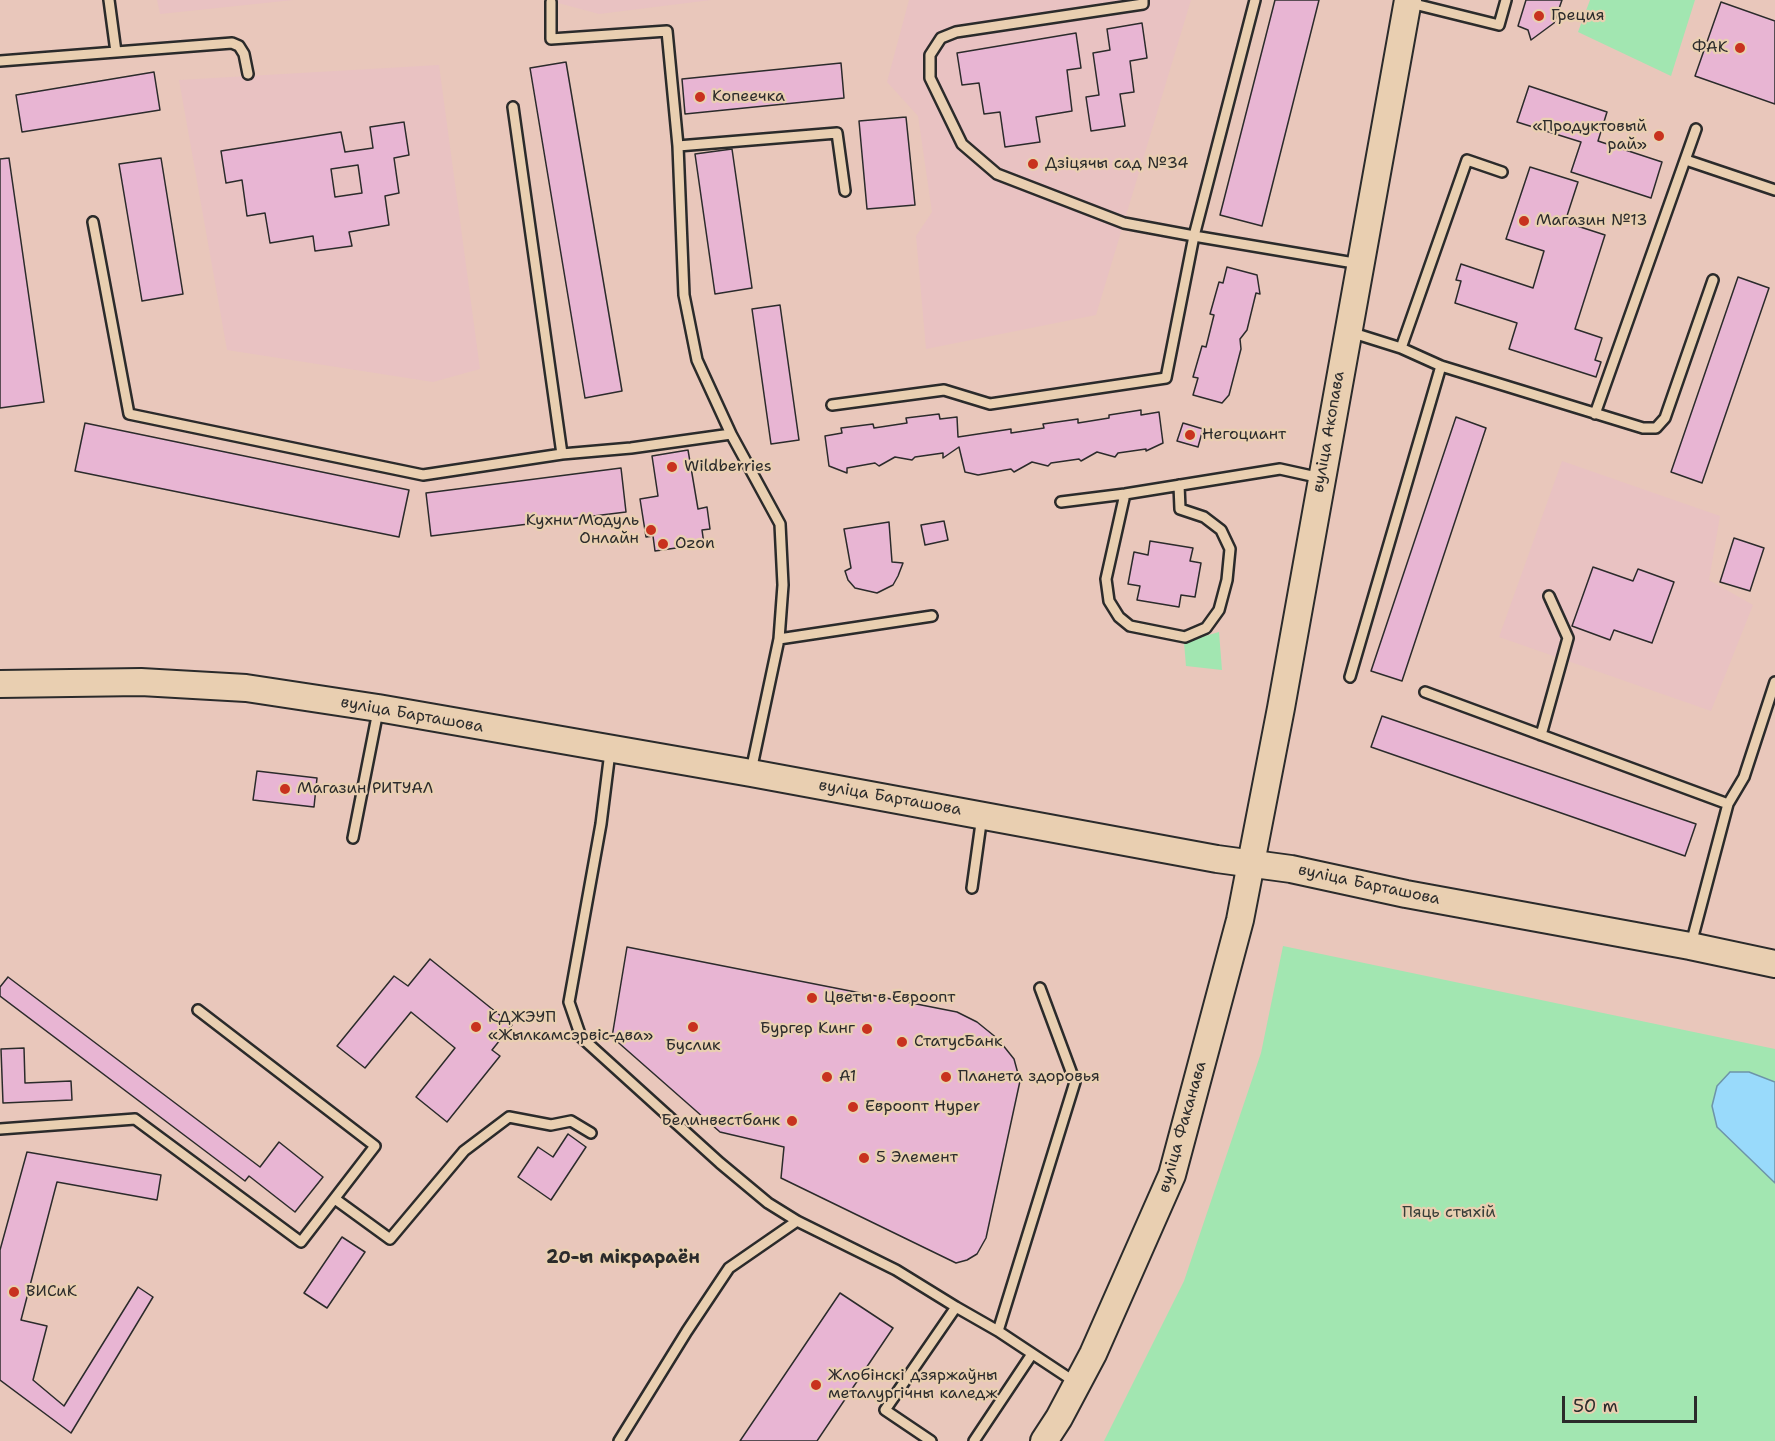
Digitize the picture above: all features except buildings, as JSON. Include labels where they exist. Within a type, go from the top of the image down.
[{"type":"main road","name":"вуліца Акопава","points":[[1250,863],[1281,708],[1408,1]]},
{"type":"main road","name":"вуліца Барташова","points":[[0,684],[141,682],[234,687],[378,708],[751,773],[1217,859],[1292,869],[1406,894],[1690,946],[1775,964]]},
{"type":"main road","name":"вуліца Факанава","points":[[1044,1441],[1077,1384],[1108,1323],[1172,1175],[1240,920],[1250,863]]},
{"type":"lane","points":[[109,0],[116,52]]},
{"type":"lane","points":[[1143,0],[1143,4],[956,32],[941,38],[930,56],[930,78],[962,144],[997,174],[1124,223],[1360,264]]},
{"type":"lane","points":[[832,405],[944,390],[990,404],[1166,378],[1194,236],[1255,0]]},
{"type":"lane","points":[[1408,1],[1499,25],[1506,0]]},
{"type":"lane","points":[[551,2],[551,39],[667,31],[678,146],[684,295],[697,360],[731,434],[780,524],[783,585],[779,639],[751,773]]},
{"type":"lane","points":[[0,61],[232,43],[239,46],[244,54],[248,74]]},
{"type":"lane","points":[[513,106],[562,454]]},
{"type":"lane","points":[[1595,414],[1696,129]]},
{"type":"lane","points":[[678,146],[837,133],[845,191]]},
{"type":"lane","points":[[1401,348],[1467,160],[1502,172]]},
{"type":"lane","points":[[1686,160],[1775,190]]},
{"type":"lane","points":[[93,222],[129,414],[423,475],[562,454],[631,448],[731,434]]},
{"type":"lane","points":[[1348,331],[1401,348],[1441,366],[1642,429],[1656,428],[1665,418],[1713,280]]},
{"type":"lane","points":[[1350,677],[1441,366]]},
{"type":"lane","points":[[1061,502],[1280,469],[1321,478]]},
{"type":"lane","points":[[1125,494],[1106,579],[1109,601],[1119,617],[1130,626],[1185,637],[1206,628],[1219,610],[1227,580],[1230,549],[1221,530],[1204,517],[1180,509],[1179,485]]},
{"type":"lane","points":[[1541,735],[1568,638],[1549,596]]},
{"type":"lane","points":[[779,639],[932,616]]},
{"type":"lane","points":[[1690,946],[1728,804],[1744,777],[1775,682]]},
{"type":"lane","points":[[1425,692],[1728,804]]},
{"type":"lane","points":[[353,838],[378,708]]},
{"type":"lane","points":[[610,749],[602,824],[569,1002],[581,1037],[720,1163],[768,1203],[797,1221],[896,1270],[998,1331],[1077,1384]]},
{"type":"lane","points":[[972,888],[982,815]]},
{"type":"lane","points":[[998,1331],[1075,1082],[1054,1030],[1041,988]]},
{"type":"lane","points":[[0,1128],[135,1119],[301,1242],[375,1146],[198,1010]]},
{"type":"lane","points":[[335,1199],[390,1239],[464,1151],[509,1117],[551,1125],[571,1121],[591,1133]]},
{"type":"lane","points":[[619,1441],[729,1268],[797,1221]]},
{"type":"lane","points":[[930,1441],[885,1410],[956,1307]]},
{"type":"lane","points":[[974,1441],[1032,1354]]},
{"type":"shaded area","points":[[157,0],[293,0],[160,14]]},
{"type":"shaded area","points":[[547,0],[711,0],[599,14]]},
{"type":"shaded area","name":"Дзіцячы сад №34","points":[[909,0],[1191,0],[1096,315],[926,349],[916,236],[932,212],[918,116],[887,82]]},
{"type":"shaded area","points":[[439,65],[480,369],[433,382],[227,350],[179,80]]},
{"type":"shaded area","points":[[1562,461],[1720,516],[1709,580],[1753,605],[1711,711],[1499,637]]},
{"type":"green space","points":[[1590,0],[1695,0],[1671,76],[1578,32]]},
{"type":"green space","points":[[1219,632],[1222,670],[1186,666],[1184,642]]},
{"type":"green space","name":"Пяць стыхій","points":[[1283,946],[1775,1049],[1775,1441],[1104,1441],[1184,1281],[1261,1053]]},
{"type":"water","points":[[1730,1072],[1749,1072],[1775,1082],[1775,1183],[1717,1127],[1712,1106],[1717,1086]]},
{"type":"place","name":"Греция","points":[[1539,16]]},
{"type":"place","name":"ФАК","points":[[1740,48]]},
{"type":"place","name":"Копеечка","points":[[700,97]]},
{"type":"place","name":"«Продуктовый рай»","points":[[1659,136]]},
{"type":"place","name":"Дзіцячы сад №34","points":[[1033,164]]},
{"type":"place","name":"Магазин №13","points":[[1524,221]]},
{"type":"place","name":"Негоциант","points":[[1190,435]]},
{"type":"place","name":"Wildberries","points":[[672,467]]},
{"type":"place","name":"Кухни Модуль Онлайн","points":[[651,530]]},
{"type":"place","name":"Ozon","points":[[663,544]]},
{"type":"place","name":"Магазин РИТУАЛ","points":[[285,789]]},
{"type":"place","name":"Цветы в Евроопт","points":[[812,998]]},
{"type":"place","name":"КДЖЭУП «Жылкамсэрвіс-два»","points":[[476,1027]]},
{"type":"place","name":"Буслик","points":[[693,1027]]},
{"type":"place","name":"Бургер Кинг","points":[[867,1029]]},
{"type":"place","name":"СтатусБанк","points":[[902,1042]]},
{"type":"place","name":"A1","points":[[827,1077]]},
{"type":"place","name":"Планета здоровья","points":[[946,1077]]},
{"type":"place","name":"Евроопт Hyper","points":[[853,1107]]},
{"type":"place","name":"Белинвестбанк","points":[[792,1121]]},
{"type":"place","name":"5 Элемент","points":[[864,1158]]},
{"type":"place","name":"ВИСиК","points":[[14,1292]]},
{"type":"place","name":"Жлобінскі дзяржаўны металургічны каледж","points":[[816,1385]]},
{"type":"district","name":"20-ы мікрараён","points":[[623,1258]]}]
